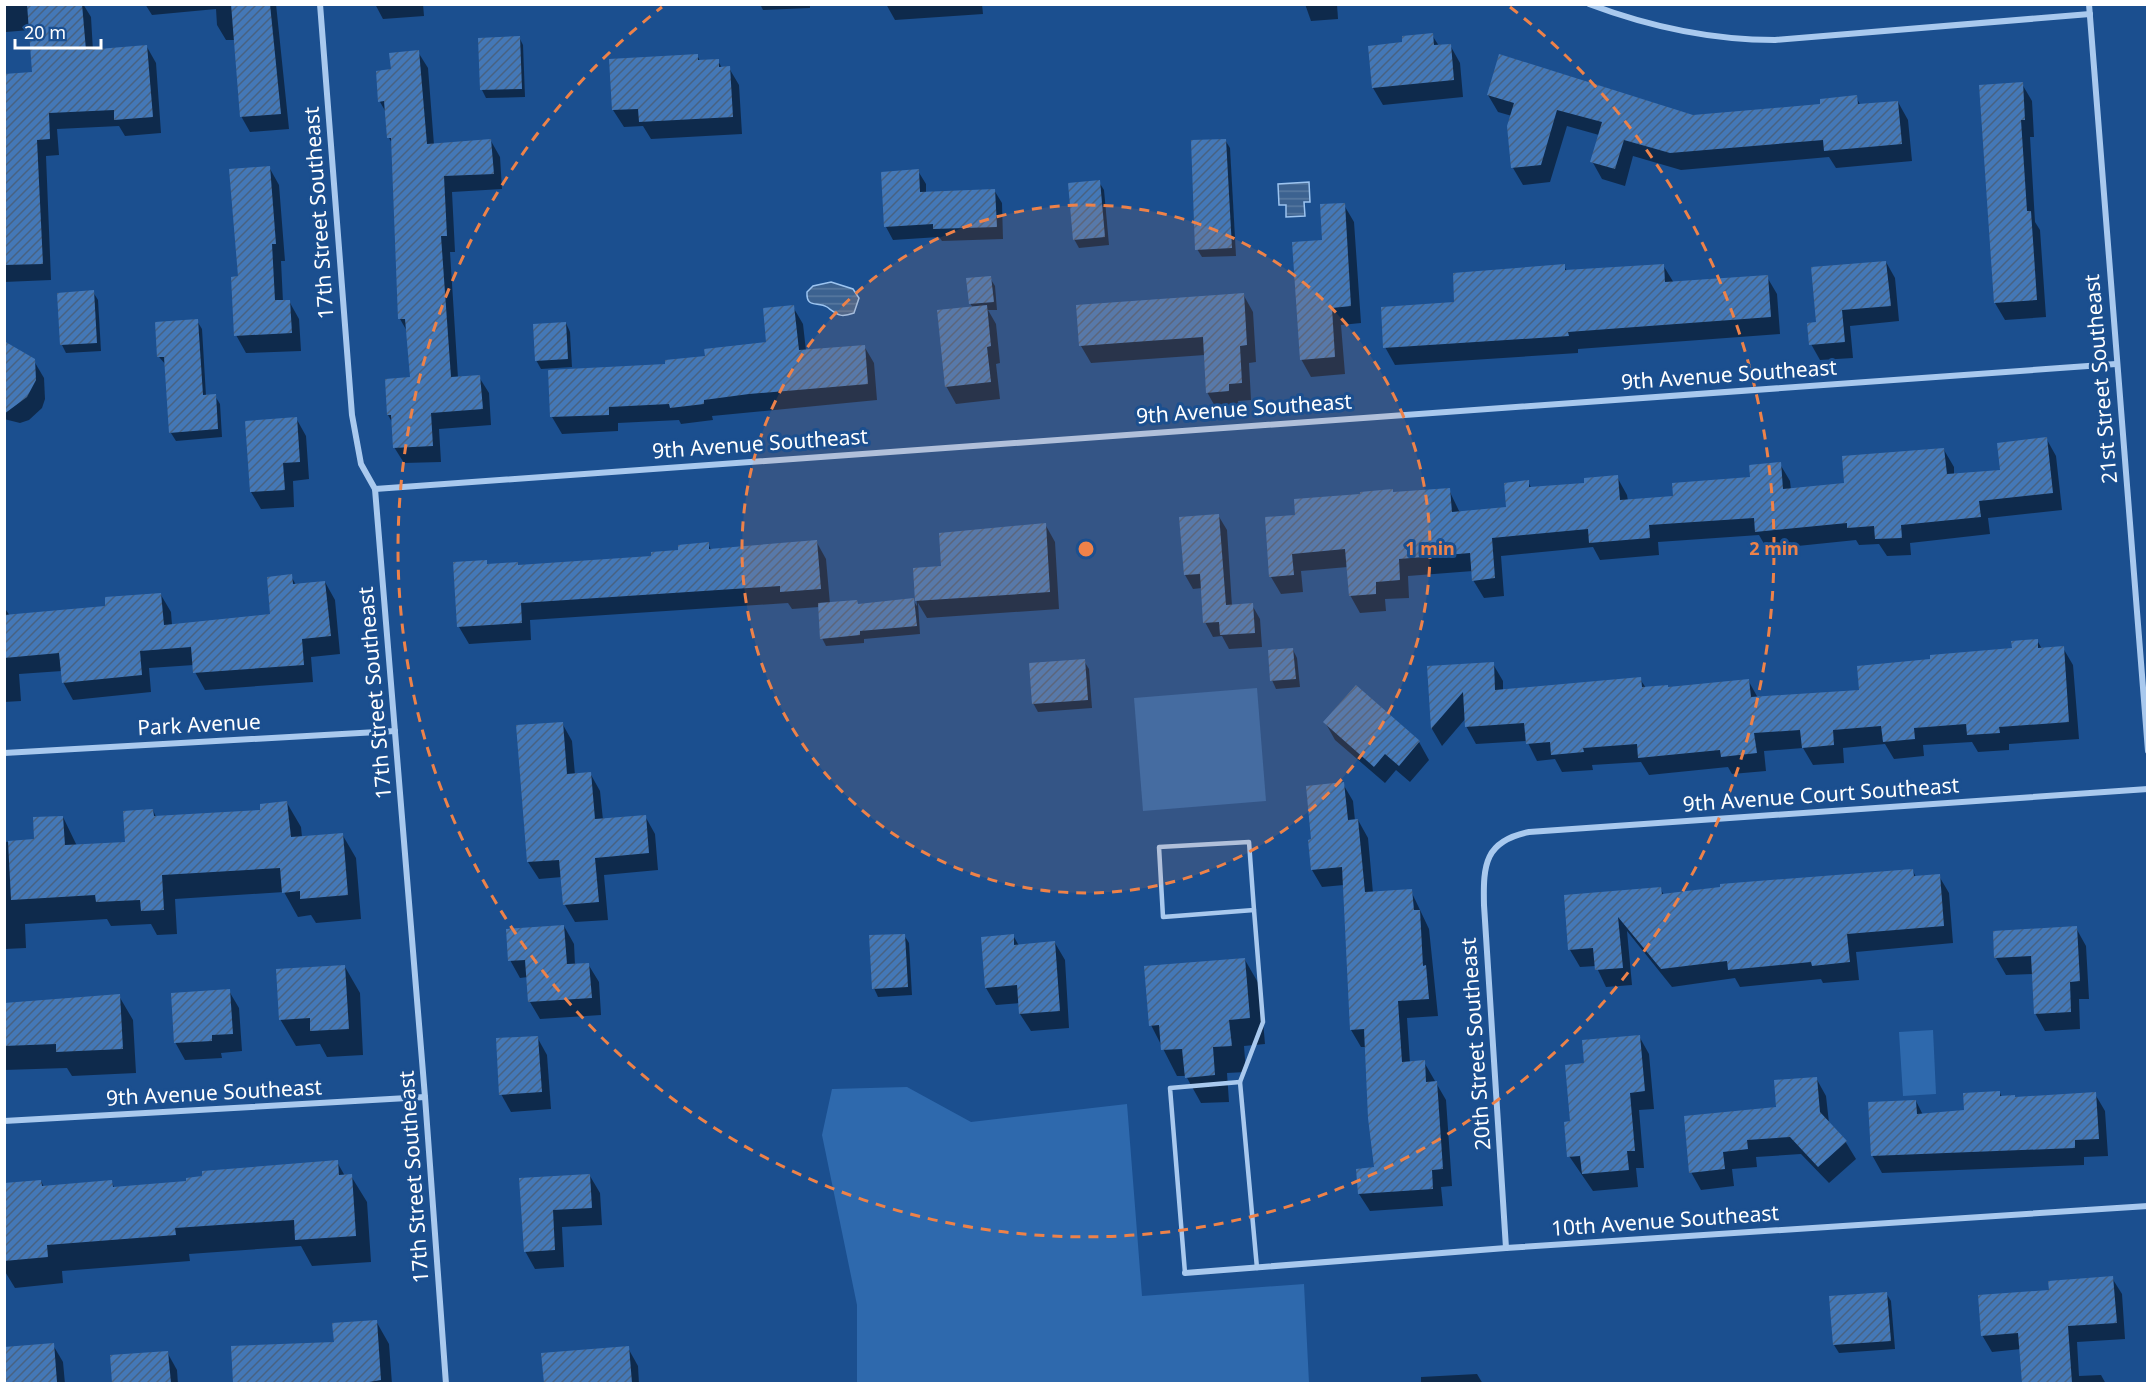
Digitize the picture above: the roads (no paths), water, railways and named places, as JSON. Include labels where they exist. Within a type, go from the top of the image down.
[{"type":"street","name":"17th Street Southeast","points":[[320,4],[352,415],[361,464],[375,489],[446,1383]]},
{"type":"street","points":[[1589,4],[1665,29],[1737,40],[1775,40],[2090,14]]},
{"type":"street","name":"21st Street Southeast","points":[[2089,4],[2148,751]]},
{"type":"street","name":"9th Avenue Southeast","points":[[375,489],[2116,364]]},
{"type":"street","name":"Park Avenue","points":[[4,753],[395,731]]},
{"type":"street","name":"9th Avenue Court Southeast","points":[[1499,843],[1512,836],[1529,832],[2148,789]]},
{"type":"street","name":"20th Street Southeast","points":[[1499,843],[1488,856],[1484,905],[1506,1248]]},
{"type":"street","name":"9th Avenue Southeast","points":[[4,1121],[425,1097]]},
{"type":"street","name":"10th Avenue Southeast","points":[[1185,1273],[1506,1248],[2148,1206]]},
{"type":"lane","points":[[1254,910],[1163,917],[1159,847],[1249,842],[1263,1022],[1240,1082],[1257,1268]]},
{"type":"lane","points":[[1185,1273],[1170,1088],[1240,1082]]}]
